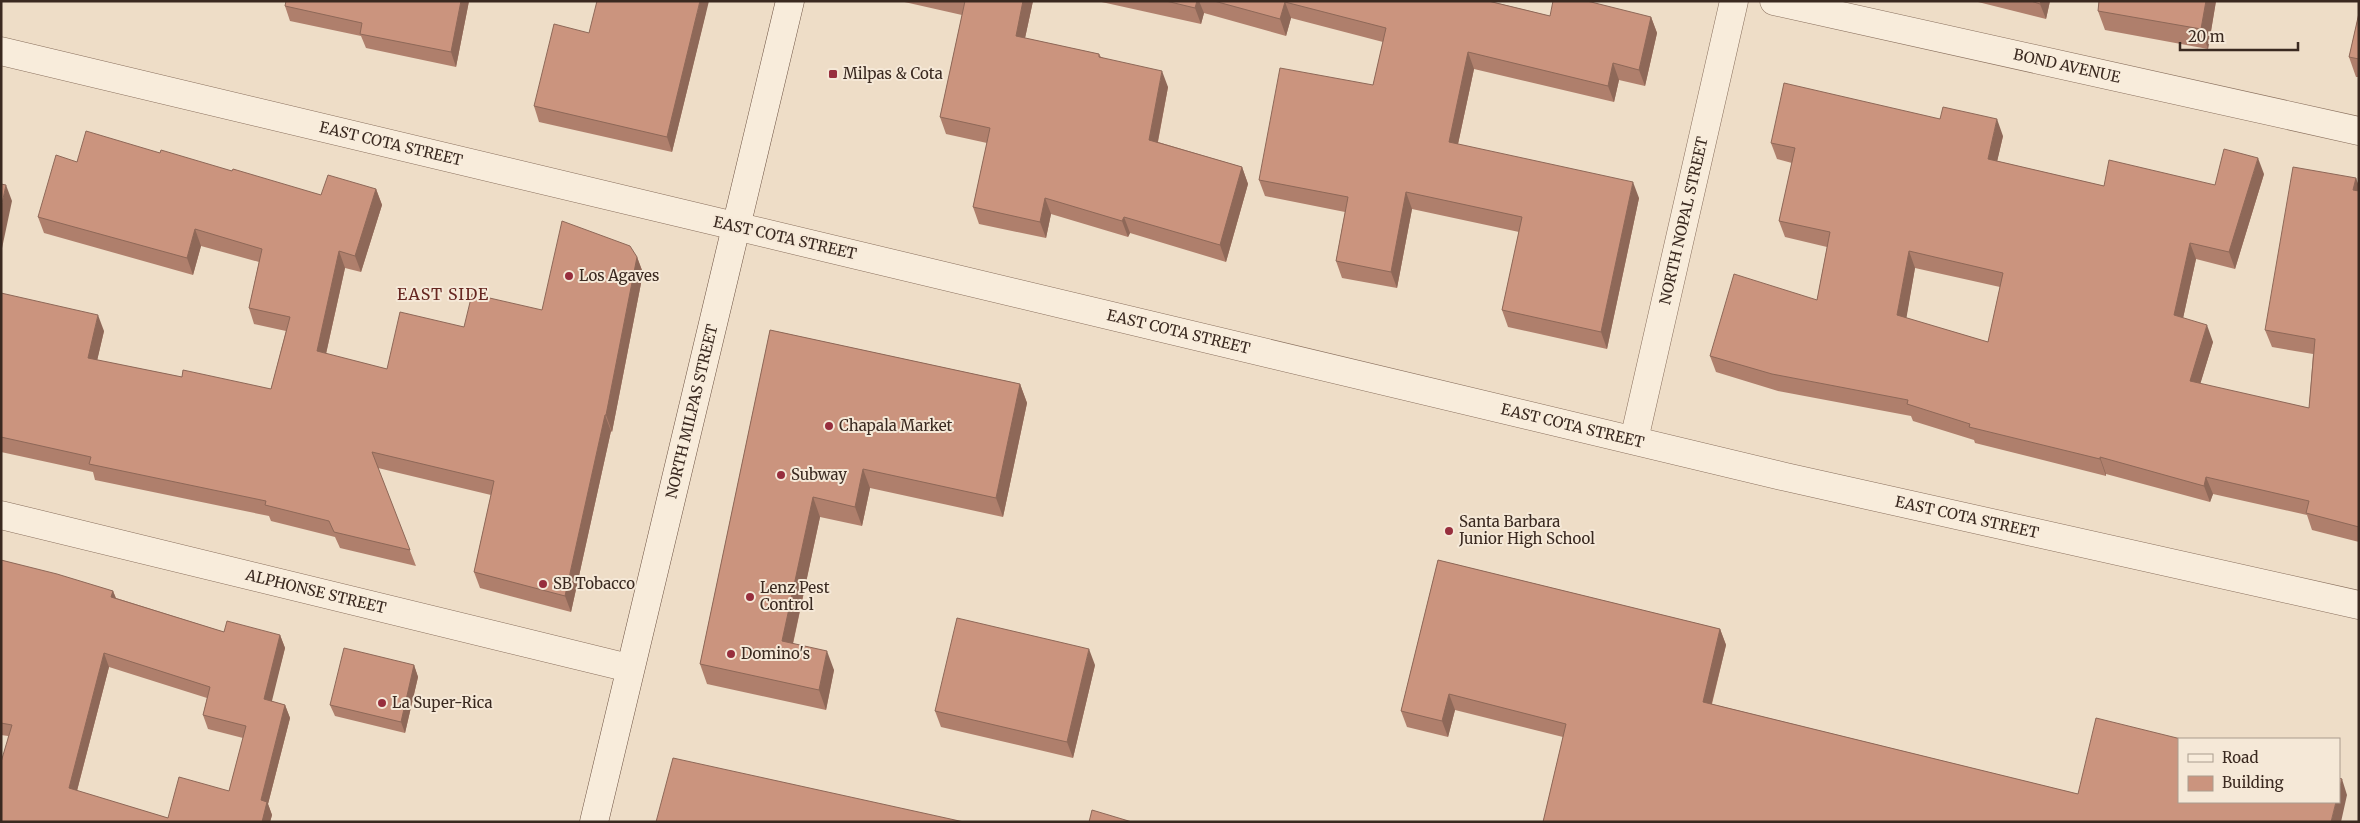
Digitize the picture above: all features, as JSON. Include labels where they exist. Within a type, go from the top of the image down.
[{"type":"street","name":"NORTH MILPAS STREET","points":[[594,822],[629,668],[790,1]]},
{"type":"street","name":"NORTH NOPAL STREET","points":[[1634,440],[1734,1]]},
{"type":"street","name":"BOND AVENUE","points":[[1774,1],[2359,131]]},
{"type":"street","name":"EAST COTA STREET","points":[[1,51],[1786,477],[2359,605]]},
{"type":"street","name":"ALPHONSE STREET","points":[[1,515],[629,668]]},
{"type":"building","points":[[286,1],[461,1],[451,52],[360,34],[362,23],[285,6]]},
{"type":"building","points":[[597,1],[700,1],[667,137],[534,106],[554,24],[589,33]]},
{"type":"building","points":[[965,1],[1023,1],[1016,36],[1099,54],[1099,57],[1162,71],[1149,140],[1242,167],[1220,245],[1124,217],[1122,221],[1045,198],[1040,222],[973,207],[990,128],[940,117]]},
{"type":"building","points":[[1166,1],[1197,1],[1195,8]]},
{"type":"building","points":[[1214,1],[1488,1],[1550,16],[1553,1],[1587,1],[1651,17],[1639,70],[1613,63],[1608,86],[1468,52],[1449,142],[1633,182],[1601,332],[1502,310],[1522,217],[1406,192],[1391,272],[1336,261],[1348,197],[1259,180],[1280,68],[1373,85],[1386,28],[1285,2],[1280,19]]},
{"type":"building","points":[[2099,1],[2206,1],[2201,29],[2098,11]]},
{"type":"building","points":[[2359,13],[2359,59],[2349,57]]},
{"type":"building","points":[[1784,83],[1940,119],[1943,107],[1997,119],[1988,159],[2104,186],[2109,160],[2215,185],[2224,149],[2258,158],[2229,252],[2190,243],[2174,315],[2207,325],[2190,381],[2309,408],[2315,339],[2265,330],[2293,167],[2356,178],[2353,190],[2359,191],[2359,527],[2306,513],[2309,501],[2206,477],[2204,486],[2100,457],[2100,459],[1969,427],[1970,424],[1907,404],[1908,400],[1772,374],[1710,356],[1734,274],[1817,300],[1830,232],[1779,221],[1795,148],[1771,143]],"holes":[[[1909,251],[2003,273],[1988,342],[1897,315]]]},
{"type":"building","points":[[86,131],[160,153],[161,150],[232,171],[233,169],[321,195],[328,175],[376,189],[355,256],[339,251],[317,351],[387,369],[400,312],[464,327],[472,294],[542,310],[562,221],[630,246],[637,257],[606,415],[565,596],[474,572],[494,481],[372,452],[410,550],[334,532],[329,521],[265,505],[266,501],[89,464],[91,457],[1,437],[1,293],[98,315],[88,358],[182,377],[183,370],[271,389],[290,317],[249,308],[262,249],[195,229],[187,258],[38,217],[56,155],[77,162]]},
{"type":"building","points":[[1,184],[6,185],[1,208]]},
{"type":"building","points":[[770,330],[1020,384],[996,498],[863,469],[855,507],[813,497],[782,641],[827,651],[819,690],[700,664]]},
{"type":"building","points":[[1,560],[113,591],[111,597],[224,632],[227,621],[280,635],[264,699],[285,705],[261,800],[267,802],[262,822],[1,822],[1,762],[12,725],[1,723]],"holes":[[[104,653],[210,687],[203,715],[246,726],[229,791],[179,777],[168,818],[69,788]]]},
{"type":"building","points":[[1438,560],[1720,629],[1703,702],[2078,794],[2096,718],[2178,738],[2178,803],[2336,803],[2331,822],[1543,822],[1566,724],[1449,694],[1442,721],[1401,711]]},
{"type":"building","points":[[957,618],[1089,649],[1067,742],[935,711]]},
{"type":"building","points":[[344,648],[414,665],[401,722],[330,705]]},
{"type":"building","points":[[673,758],[964,822],[656,822]]},
{"type":"building","points":[[1092,810],[1132,822],[1089,822]]},
{"type":"place","name":"Milpas & Cota","points":[[833,74]]},
{"type":"place","name":"Los Agaves","points":[[569,276]]},
{"type":"place","name":"Chapala Market","points":[[829,426]]},
{"type":"place","name":"Subway","points":[[781,475]]},
{"type":"place","name":"Santa Barbara Junior High School","points":[[1449,531]]},
{"type":"place","name":"SB Tobacco","points":[[543,584]]},
{"type":"place","name":"Lenz Pest Control","points":[[750,597]]},
{"type":"place","name":"Domino's","points":[[731,654]]},
{"type":"place","name":"La Super-Rica","points":[[382,703]]},
{"type":"district","name":"EAST SIDE","points":[[443,294]]}]
